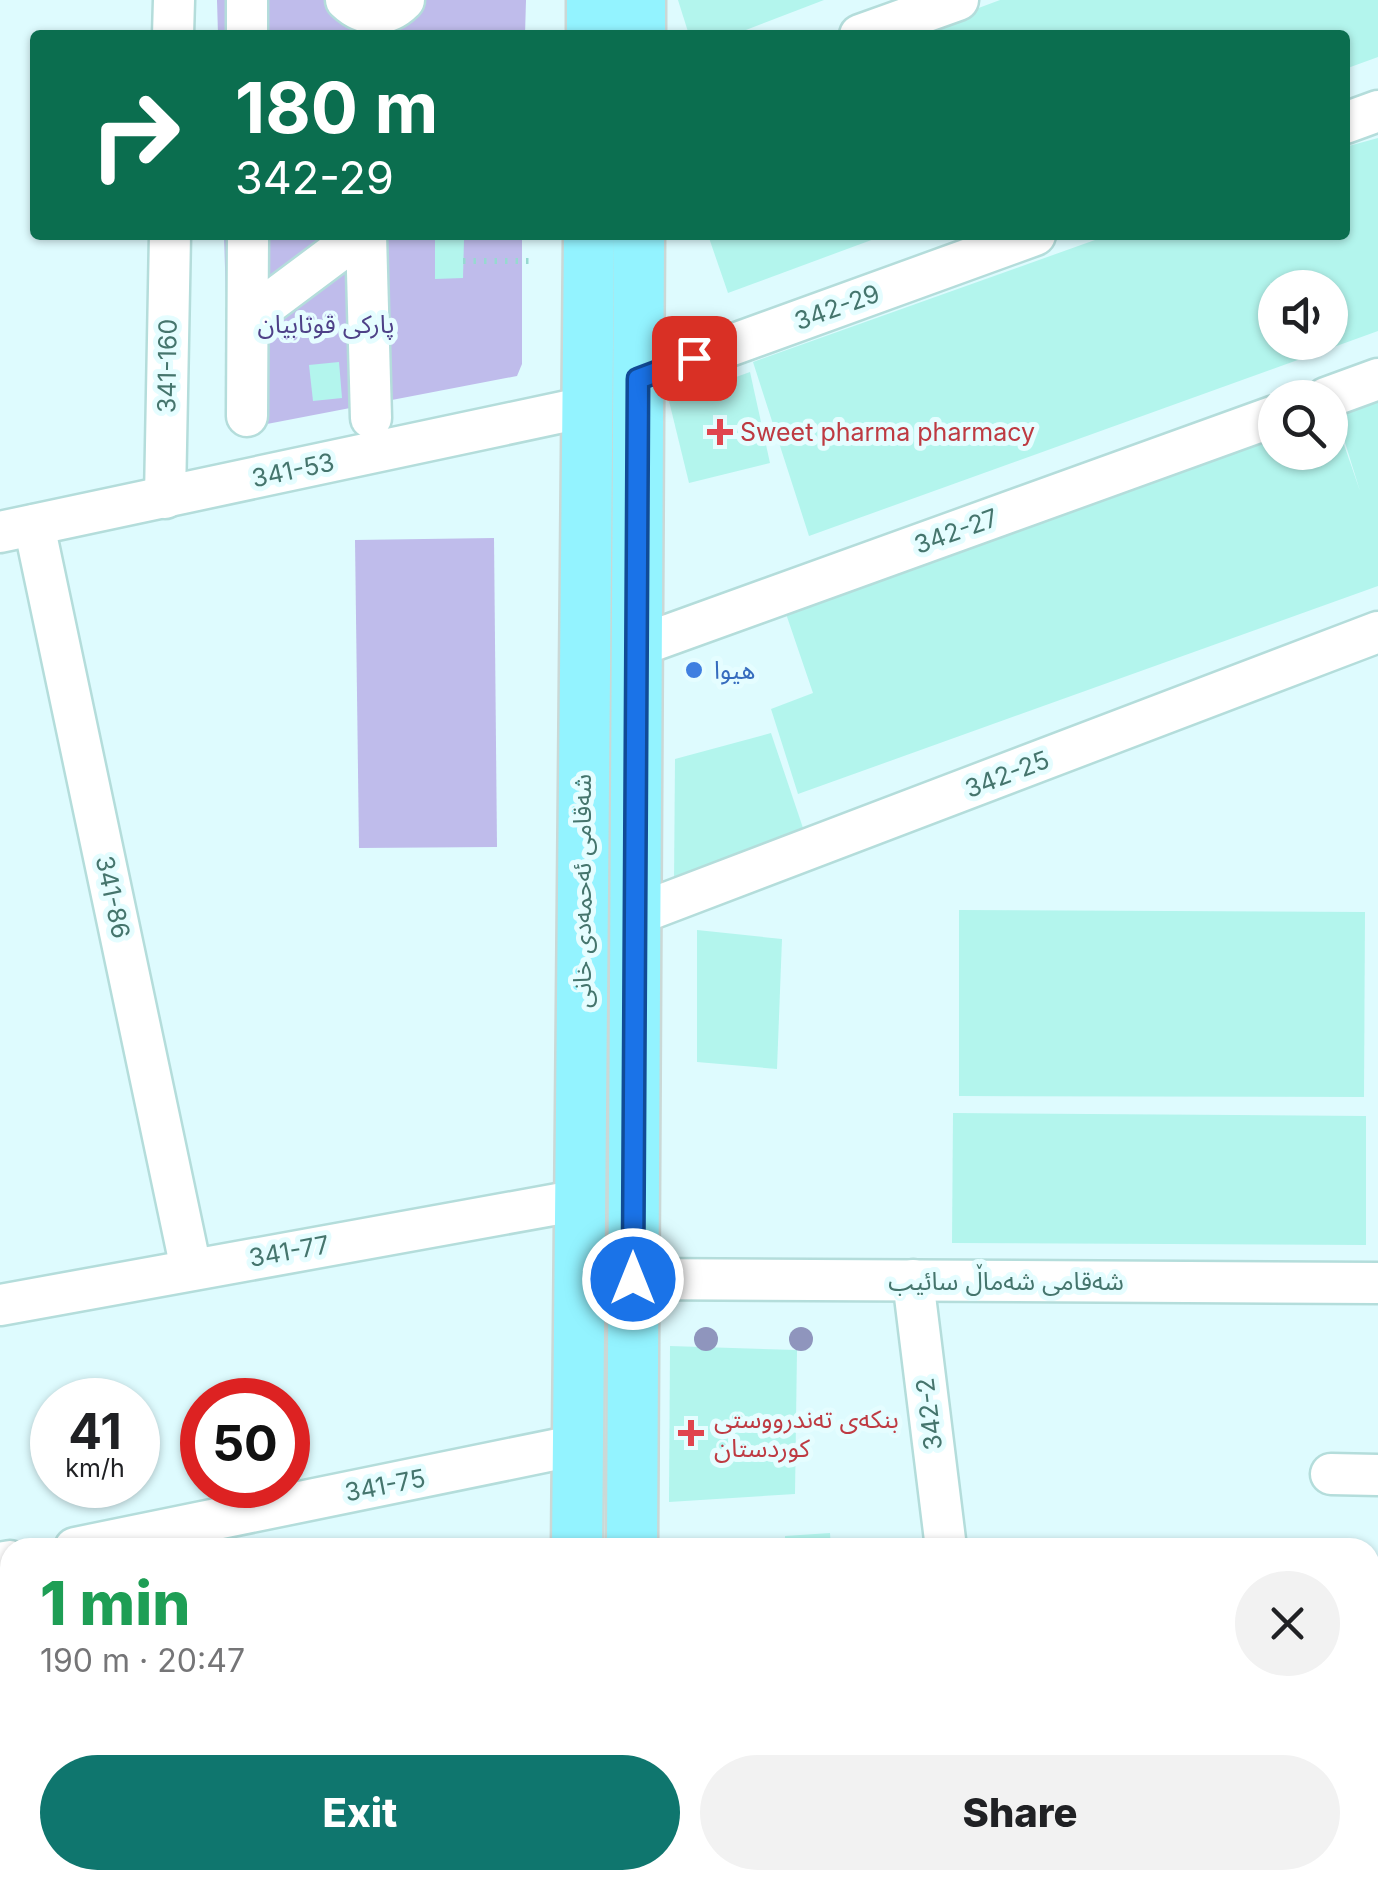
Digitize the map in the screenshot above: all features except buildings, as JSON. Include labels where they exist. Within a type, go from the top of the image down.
[{"type":"main road","points":[[592,0],[592,30]]},
{"type":"main road","points":[[640,0],[640,30]]},
{"type":"main road","name":"شەقامی ئەحمەدی خانی","points":[[577,1538],[588,240]]},
{"type":"main road","points":[[632,1538],[639,240]]},
{"type":"street","points":[[173,30],[174,0]]},
{"type":"street","points":[[247,0],[247,30]]},
{"type":"street","points":[[874,30],[958,0]]},
{"type":"street","points":[[1350,121],[1378,111]]},
{"type":"street","name":"341-160","points":[[165,498],[170,240]]},
{"type":"street","points":[[247,416],[248,240]]},
{"type":"street","points":[[248,318],[356,240]]},
{"type":"street","points":[[363,240],[371,418]]},
{"type":"street","name":"342-29","points":[[638,379],[1022,240]]},
{"type":"street","points":[[1348,390],[1378,378]]},
{"type":"street","name":"341-53","points":[[17,529],[586,407]]},
{"type":"street","name":"342-27","points":[[638,646],[1258,422]]},
{"type":"street","name":"341-86","points":[[17,529],[191,1269]]},
{"type":"street","name":"342-25","points":[[635,915],[1378,632]]},
{"type":"street","name":"341-77","points":[[0,1305],[580,1200]]},
{"type":"street","name":"شەقامی شەماڵ سائیب","points":[[633,1279],[1378,1283]]},
{"type":"street","name":"342-2","points":[[913,1280],[945,1538]]},
{"type":"street","name":"341-75","points":[[124,1538],[578,1446]]},
{"type":"street","points":[[1331,1474],[1378,1475]]},
{"type":"path","points":[[464,261],[529,261]]},
{"type":"green space","points":[[217,0],[526,0],[525,30],[218,30]]},
{"type":"green space","name":"پارکی قوتابیان","points":[[224,240],[522,240],[522,364],[517,376],[230,431]]},
{"type":"green space","points":[[494,538],[497,847],[359,848],[355,540]]},
{"type":"place","name":"Sweet pharma pharmacy","points":[[720,432]]},
{"type":"place","name":"هيوا","points":[[694,670]]},
{"type":"place","name":"بنکەی تەندرووستی کوردستان","points":[[691,1433]]},
{"type":"route","points":[[633,1279],[638,379],[694,358]]}]
